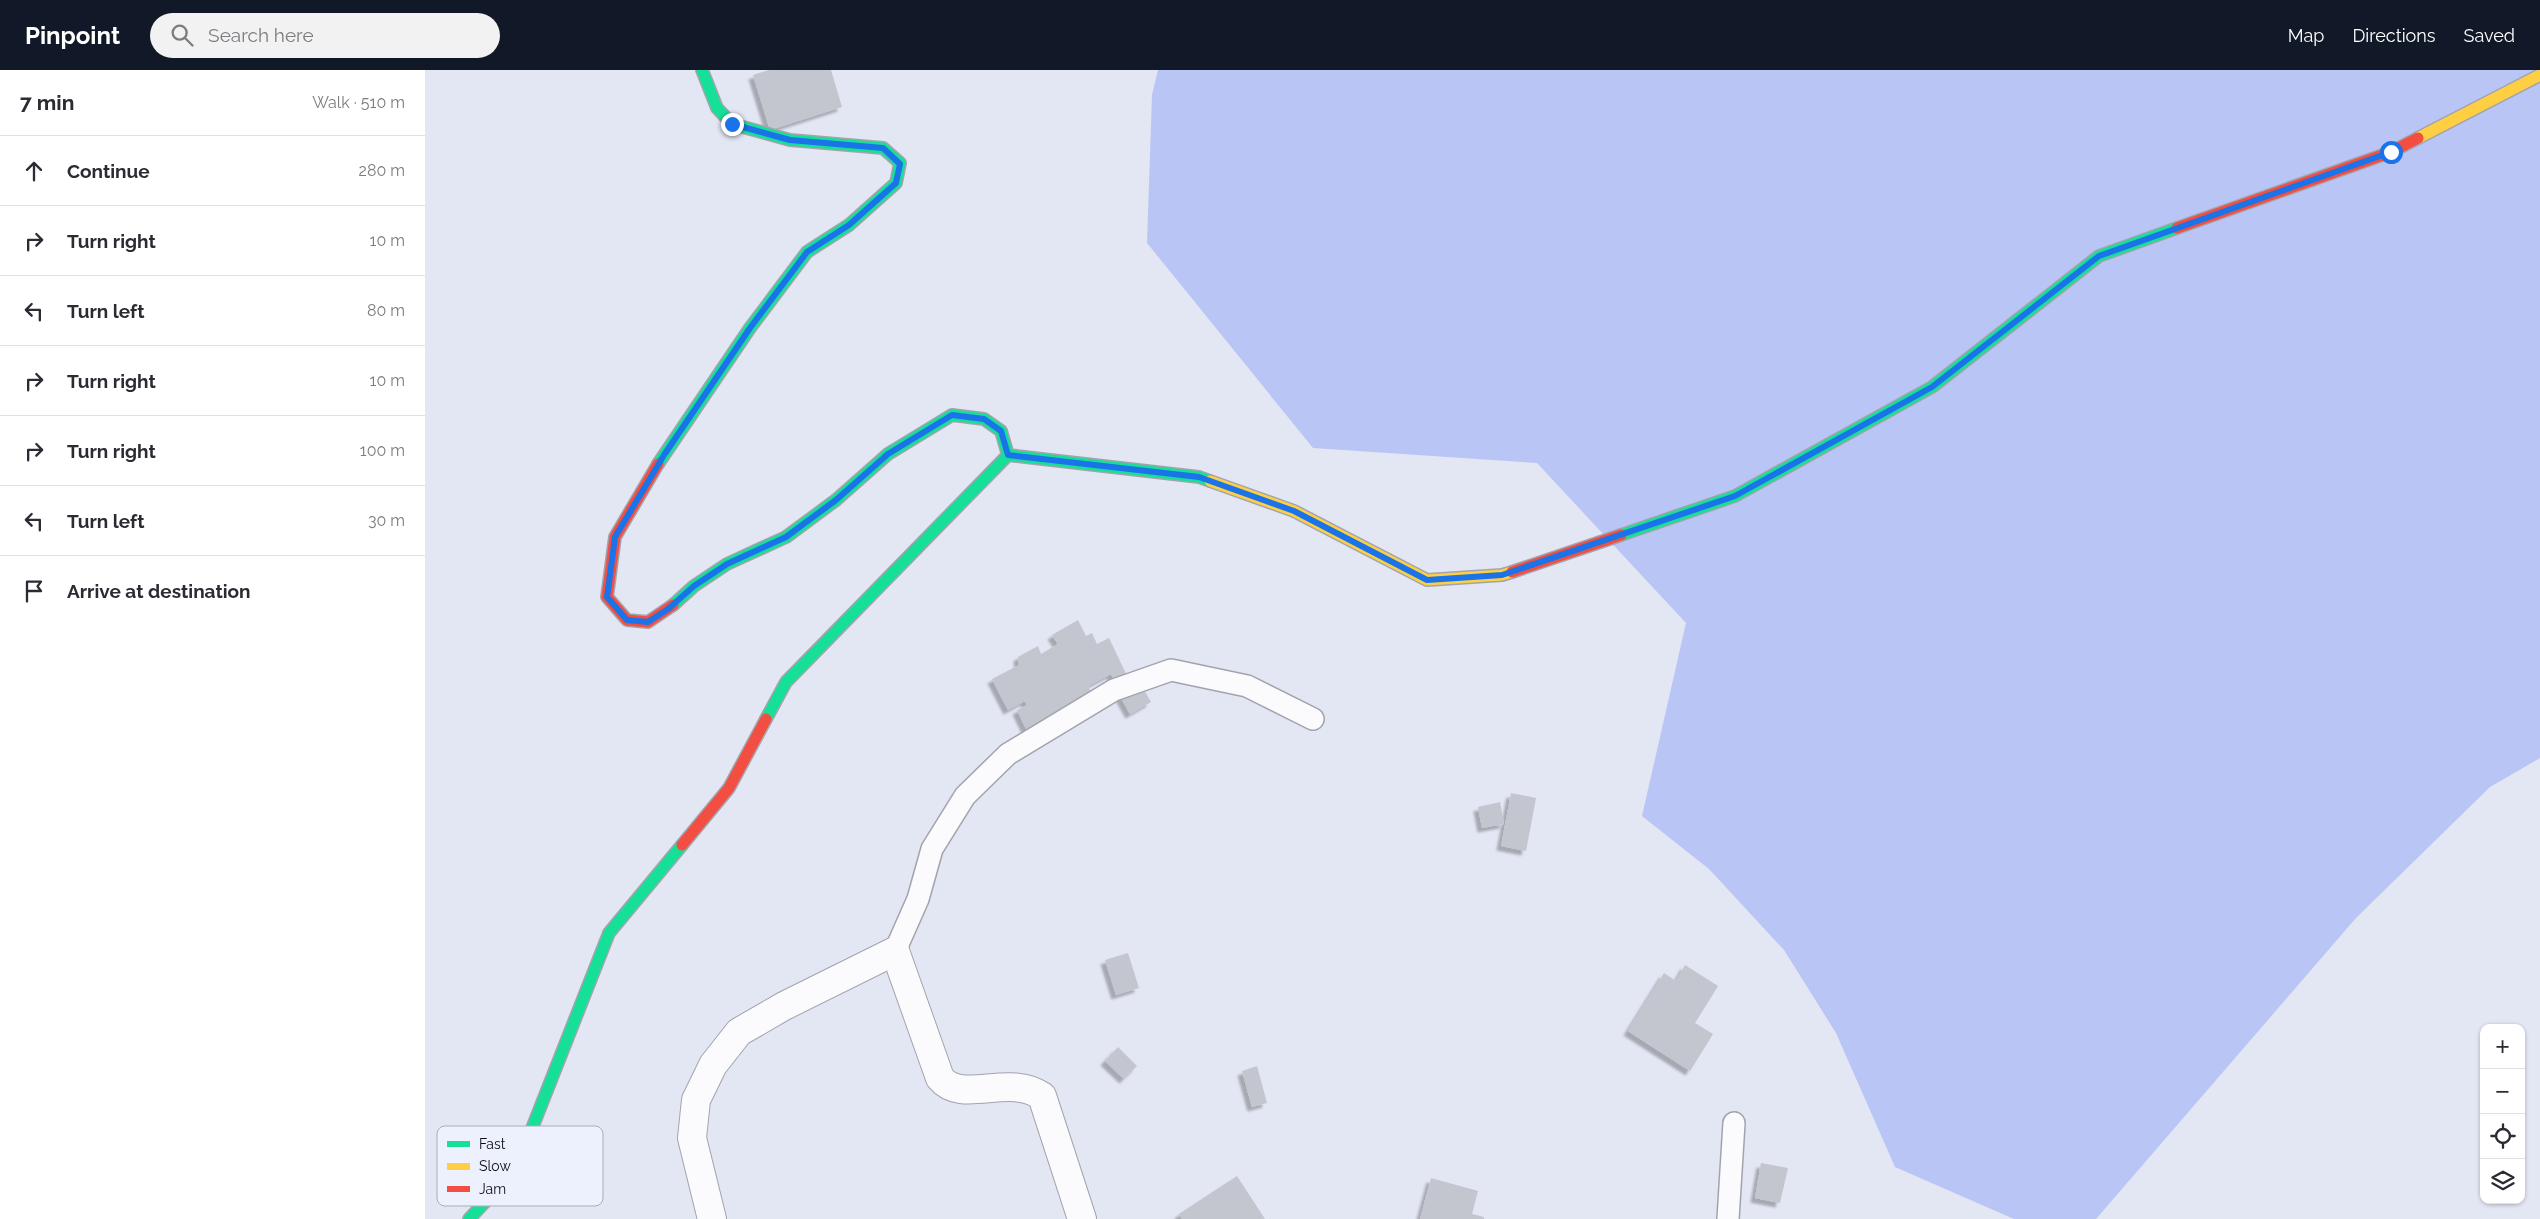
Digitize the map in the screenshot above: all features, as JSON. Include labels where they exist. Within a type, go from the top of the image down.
[{"type":"street","points":[[702,70],[717,108],[732,124],[790,140],[883,148],[900,164],[896,183],[849,225],[807,252],[750,328],[664,455],[615,537],[607,597],[627,620],[648,622],[668,609],[694,586],[727,564],[786,537],[836,500],[888,454],[952,415],[984,419],[1001,431],[1008,455]]},
{"type":"street","points":[[1008,455],[1199,477],[1294,511],[1427,580],[1502,575],[1735,496],[1932,387],[2099,256],[2391,152],[2540,75]]},
{"type":"street","points":[[533,1126],[609,933],[729,788],[785,682],[1008,455]]},
{"type":"street","points":[[711,1219],[692,1138],[696,1100],[713,1065],[739,1032],[784,1006],[895,951],[940,1078],[946,1086],[957,1090],[1019,1086],[1031,1089],[1042,1096],[1083,1219]]},
{"type":"street","points":[[469,1219],[481,1206]]},
{"type":"lane","points":[[895,951],[918,899],[932,849],[965,796],[1008,754],[1113,690],[1171,670],[1247,686],[1313,719]]},
{"type":"lane","points":[[1728,1219],[1734,1123]]},
{"type":"shaded area","points":[[1158,70],[2540,70],[2540,758],[2490,787],[2356,918],[2096,1219],[2014,1219],[1895,1167],[1836,1033],[1784,950],[1709,869],[1642,816],[1686,623],[1537,463],[1313,448],[1147,243],[1152,95]]},
{"type":"building","points":[[769,70],[831,70],[842,107],[770,130],[753,75]]},
{"type":"building","points":[[1078,620],[1086,636],[1092,633],[1097,644],[1109,638],[1129,680],[1117,686],[1111,674],[1088,686],[1094,698],[1028,733],[1017,710],[1027,705],[1025,701],[1008,710],[992,679],[1019,665],[1018,657],[1038,646],[1041,654],[1058,644],[1052,635]]},
{"type":"building","points":[[1141,685],[1151,702],[1130,714],[1120,696]]},
{"type":"building","points":[[1511,793],[1536,798],[1526,851],[1501,846]]},
{"type":"building","points":[[1500,802],[1504,824],[1482,828],[1478,807]]},
{"type":"building","points":[[1128,953],[1139,988],[1116,995],[1105,960]]},
{"type":"building","points":[[1685,965],[1718,986],[1695,1023],[1713,1034],[1690,1071],[1628,1031],[1664,973],[1676,981]]},
{"type":"building","points":[[1118,1047],[1137,1066],[1124,1079],[1105,1061]]},
{"type":"building","points":[[1257,1066],[1267,1103],[1252,1107],[1242,1071]]},
{"type":"building","points":[[1761,1163],[1788,1168],[1780,1203],[1755,1198]]},
{"type":"building","points":[[1237,1176],[1265,1219],[1182,1219],[1179,1214]]},
{"type":"building","points":[[1431,1178],[1478,1191],[1472,1214],[1484,1217],[1484,1219],[1420,1219]]},
{"type":"traffic: fast","points":[[658,464],[750,328],[807,252],[849,225],[896,183],[900,163],[883,148],[790,140],[732,124],[717,108],[702,70]]},
{"type":"traffic: fast","points":[[1621,535],[1735,496],[1932,387],[2099,256],[2177,228]]},
{"type":"traffic: fast","points":[[673,605],[694,586],[727,564],[786,537],[836,500],[888,454],[952,415],[984,419],[1001,431],[1008,455]]},
{"type":"traffic: fast","points":[[766,719],[786,682],[1008,455],[1199,477],[1210,481]]},
{"type":"traffic: fast","points":[[533,1126],[609,933],[682,845]]},
{"type":"traffic: fast","points":[[469,1219],[481,1206]]},
{"type":"traffic: slow","points":[[2418,138],[2540,75]]},
{"type":"traffic: slow","points":[[1210,481],[1294,511],[1427,580],[1502,575],[1512,572]]},
{"type":"traffic: jam","points":[[2177,228],[2391,152],[2418,138]]},
{"type":"traffic: jam","points":[[658,464],[615,537],[607,597],[627,620],[648,622],[673,605]]},
{"type":"traffic: jam","points":[[1512,572],[1621,535]]},
{"type":"traffic: jam","points":[[682,845],[729,788],[766,719]]},
{"type":"route","points":[[732,124],[790,140],[883,148],[900,164],[896,183],[849,225],[807,252],[750,328],[664,455],[615,537],[607,597],[627,620],[648,622],[668,609],[694,586],[727,564],[786,537],[836,500],[888,454],[952,415],[984,419],[1001,431],[1008,455],[1199,477],[1294,511],[1427,580],[1502,575],[1735,496],[1932,387],[2099,256],[2391,152]]}]
